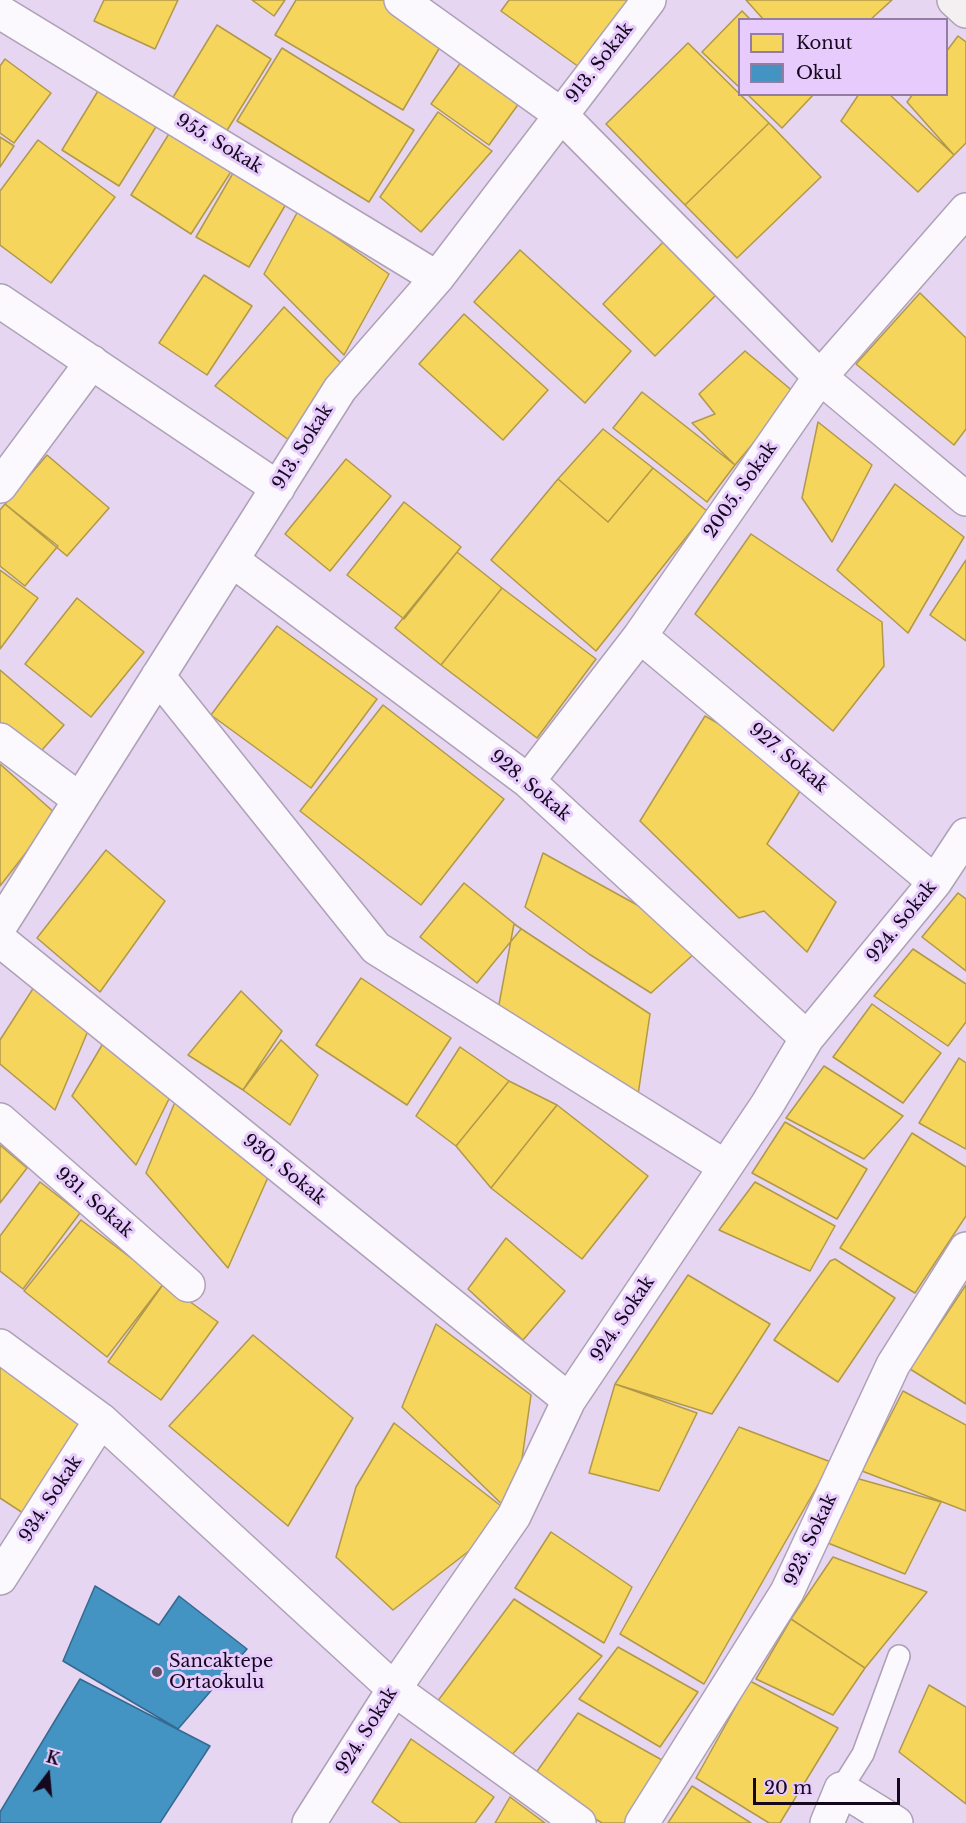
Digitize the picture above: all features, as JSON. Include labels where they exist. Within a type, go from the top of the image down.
[{"type":"main road","points":[[954,0],[966,11]]},
{"type":"street","points":[[401,0],[560,114],[820,377],[966,499]]},
{"type":"street","name":"913. Sokak","points":[[0,926],[340,388],[437,278],[649,0]]},
{"type":"street","name":"955. Sokak","points":[[0,12],[437,278]]},
{"type":"street","name":"2005. Sokak","points":[[528,780],[640,636],[820,377],[966,210]]},
{"type":"street","points":[[0,301],[278,488]]},
{"type":"street","points":[[0,486],[92,362]]},
{"type":"street","name":"928. Sokak","points":[[232,560],[528,780],[807,1038]]},
{"type":"street","name":"927. Sokak","points":[[640,636],[934,882]]},
{"type":"street","points":[[159,676],[376,948],[724,1166]]},
{"type":"street","points":[[0,740],[80,800]]},
{"type":"street","name":"924. Sokak","points":[[309,1823],[394,1689],[514,1516],[569,1400],[767,1105],[807,1038],[934,882],[966,835]]},
{"type":"street","name":"930. Sokak","points":[[0,940],[569,1400]]},
{"type":"street","name":"931. Sokak","points":[[0,1120],[188,1285]]},
{"type":"street","name":"923. Sokak","points":[[642,1823],[787,1592],[893,1365],[966,1249]]},
{"type":"street","points":[[0,1346],[101,1420],[394,1689],[579,1823]]},
{"type":"street","name":"934. Sokak","points":[[0,1578],[101,1420]]},
{"type":"street","points":[[827,1823],[841,1789],[896,1823]]},
{"type":"lane","points":[[841,1789],[863,1754],[900,1656]]},
{"type":"building: Konut","points":[[104,0],[178,0],[155,49],[94,21]]},
{"type":"building: Konut","points":[[252,0],[285,0],[274,16]]},
{"type":"building: Konut","points":[[296,0],[388,0],[447,35],[403,110],[275,35]]},
{"type":"building: Konut","points":[[509,0],[628,0],[579,67],[501,11]]},
{"type":"building: Konut","points":[[746,0],[892,0],[872,18],[762,18]]},
{"type":"building: Konut","points":[[742,11],[749,18],[738,18],[738,86],[702,52]]},
{"type":"building: Konut","points":[[217,25],[271,59],[223,137],[169,104]]},
{"type":"building: Konut","points":[[958,36],[966,42],[966,143],[954,155],[907,102],[912,96],[948,96],[948,49]]},
{"type":"building: Konut","points":[[688,43],[738,92],[738,96],[742,96],[769,123],[685,205],[606,124]]},
{"type":"building: Konut","points":[[282,48],[414,130],[369,202],[237,121]]},
{"type":"building: Konut","points":[[464,58],[522,99],[489,145],[431,104]]},
{"type":"building: Konut","points":[[5,59],[51,93],[14,143],[0,133],[0,66]]},
{"type":"building: Konut","points":[[101,86],[159,122],[119,186],[62,150]]},
{"type":"building: Konut","points":[[749,96],[812,96],[782,128]]},
{"type":"building: Konut","points":[[858,96],[891,96],[954,155],[918,192],[841,121]]},
{"type":"building: Konut","points":[[438,112],[492,151],[421,232],[380,197]]},
{"type":"building: Konut","points":[[769,123],[821,177],[737,258],[685,205]]},
{"type":"building: Konut","points":[[172,129],[234,167],[191,234],[131,195]]},
{"type":"building: Konut","points":[[0,137],[14,146],[0,167]]},
{"type":"building: Konut","points":[[38,140],[115,197],[51,283],[0,245],[0,191]]},
{"type":"building: Konut","points":[[236,168],[289,199],[249,267],[196,237]]},
{"type":"building: Konut","points":[[298,211],[389,274],[344,355],[264,274]]},
{"type":"building: Konut","points":[[671,234],[724,287],[655,356],[603,304]]},
{"type":"building: Konut","points":[[520,250],[631,351],[585,403],[474,302]]},
{"type":"building: Konut","points":[[204,275],[252,306],[207,375],[159,343]]},
{"type":"building: Konut","points":[[920,293],[966,338],[966,429],[954,445],[856,364]]},
{"type":"building: Konut","points":[[284,307],[345,367],[293,443],[215,386]]},
{"type":"building: Konut","points":[[464,314],[548,390],[503,440],[419,364]]},
{"type":"building: Konut","points":[[745,351],[795,393],[735,465],[692,423],[715,414],[699,394]]},
{"type":"building: Konut","points":[[642,392],[735,465],[707,502],[613,428]]},
{"type":"building: Konut","points":[[818,422],[872,465],[832,542],[802,498]]},
{"type":"building: Konut","points":[[603,429],[653,468],[608,522],[558,479]]},
{"type":"building: Konut","points":[[47,455],[109,508],[67,556],[5,504]]},
{"type":"building: Konut","points":[[346,459],[391,496],[330,571],[285,534]]},
{"type":"building: Konut","points":[[653,468],[707,511],[596,651],[491,560],[558,479],[608,522]]},
{"type":"building: Konut","points":[[895,484],[964,537],[908,633],[837,570]]},
{"type":"building: Konut","points":[[404,502],[461,547],[404,619],[347,575]]},
{"type":"building: Konut","points":[[5,504],[58,546],[25,586],[0,566],[0,510]]},
{"type":"building: Konut","points":[[751,534],[882,622],[884,666],[833,731],[695,614]]},
{"type":"building: Konut","points":[[457,552],[502,588],[441,665],[395,628]]},
{"type":"building: Konut","points":[[966,560],[966,641],[930,615]]},
{"type":"building: Konut","points":[[0,570],[38,598],[0,649]]},
{"type":"building: Konut","points":[[502,588],[596,659],[537,738],[441,665]]},
{"type":"building: Konut","points":[[77,598],[144,652],[91,717],[25,664]]},
{"type":"building: Konut","points":[[277,626],[377,699],[311,788],[211,715]]},
{"type":"building: Konut","points":[[0,670],[64,725],[35,758],[0,729]]},
{"type":"building: Konut","points":[[383,705],[504,799],[421,905],[300,811]]},
{"type":"building: Konut","points":[[705,716],[810,775],[767,844],[836,902],[807,952],[764,911],[739,918],[640,821]]},
{"type":"building: Konut","points":[[0,764],[56,814],[0,886]]},
{"type":"building: Konut","points":[[106,850],[165,901],[100,992],[37,938]]},
{"type":"building: Konut","points":[[543,853],[706,943],[651,993],[589,954],[525,907]]},
{"type":"building: Konut","points":[[464,883],[521,929],[477,983],[420,937]]},
{"type":"building: Konut","points":[[958,893],[966,899],[966,971],[922,937]]},
{"type":"building: Konut","points":[[514,924],[650,1014],[638,1095],[497,1015]]},
{"type":"building: Konut","points":[[913,949],[966,984],[966,1022],[948,1046],[874,996]]},
{"type":"building: Konut","points":[[361,978],[451,1038],[407,1105],[316,1045]]},
{"type":"building: Konut","points":[[36,984],[90,1026],[55,1110],[0,1064],[0,1040]]},
{"type":"building: Konut","points":[[241,991],[282,1031],[243,1090],[188,1055]]},
{"type":"building: Konut","points":[[872,1004],[941,1053],[903,1103],[833,1057]]},
{"type":"building: Konut","points":[[105,1040],[172,1093],[136,1165],[72,1096]]},
{"type":"building: Konut","points":[[281,1040],[318,1075],[290,1125],[243,1090]]},
{"type":"building: Konut","points":[[460,1047],[509,1081],[456,1146],[416,1116]]},
{"type":"building: Konut","points":[[959,1058],[966,1063],[966,1149],[919,1123]]},
{"type":"building: Konut","points":[[824,1066],[903,1116],[864,1159],[786,1118]]},
{"type":"building: Konut","points":[[509,1081],[557,1105],[491,1188],[456,1146]]},
{"type":"building: Konut","points":[[175,1102],[269,1175],[228,1268],[146,1173]]},
{"type":"building: Konut","points":[[557,1105],[648,1176],[582,1259],[491,1188]]},
{"type":"building: Konut","points":[[785,1122],[867,1169],[837,1219],[752,1173]]},
{"type":"building: Konut","points":[[912,1133],[966,1167],[966,1216],[915,1293],[840,1248]]},
{"type":"building: Konut","points":[[0,1145],[27,1168],[0,1203]]},
{"type":"building: Konut","points":[[40,1182],[80,1213],[23,1289],[0,1271],[0,1236]]},
{"type":"building: Konut","points":[[755,1182],[835,1226],[810,1271],[719,1230]]},
{"type":"building: Konut","points":[[81,1220],[164,1283],[107,1357],[24,1291]]},
{"type":"building: Konut","points":[[506,1238],[565,1291],[523,1340],[468,1289]]},
{"type":"building: Konut","points":[[835,1259],[895,1298],[838,1382],[774,1340],[830,1261]]},
{"type":"building: Konut","points":[[688,1275],[770,1324],[712,1414],[615,1384]]},
{"type":"building: Konut","points":[[164,1283],[218,1322],[161,1400],[108,1362]]},
{"type":"building: Konut","points":[[966,1285],[966,1404],[910,1369]]},
{"type":"building: Konut","points":[[436,1324],[531,1395],[514,1516],[402,1407]]},
{"type":"building: Konut","points":[[253,1335],[353,1418],[288,1526],[169,1426]]},
{"type":"building: Konut","points":[[4,1364],[90,1424],[26,1515],[0,1498],[0,1369]]},
{"type":"building: Konut","points":[[615,1384],[697,1413],[659,1491],[589,1473]]},
{"type":"building: Konut","points":[[903,1391],[966,1425],[966,1511],[862,1471]]},
{"type":"building: Konut","points":[[394,1423],[514,1516],[393,1610],[336,1557],[356,1487]]},
{"type":"building: Konut","points":[[739,1427],[831,1462],[704,1684],[620,1634]]},
{"type":"building: Konut","points":[[852,1477],[941,1502],[905,1574],[818,1539]]},
{"type":"building: Konut","points":[[551,1532],[632,1587],[604,1643],[515,1588]]},
{"type":"building: Konut","points":[[833,1557],[927,1592],[865,1668],[791,1619]]},
{"type":"building: Konut","points":[[514,1599],[602,1656],[508,1759],[437,1702]]},
{"type":"building: Konut","points":[[791,1619],[865,1668],[833,1715],[756,1679]]},
{"type":"building: Konut","points":[[618,1647],[698,1692],[660,1747],[579,1699]]},
{"type":"building: Konut","points":[[750,1681],[838,1728],[780,1823],[769,1823],[696,1778]]},
{"type":"building: Konut","points":[[929,1685],[966,1707],[966,1804],[899,1752]]},
{"type":"building: Konut","points":[[578,1713],[669,1764],[625,1823],[602,1823],[531,1780]]},
{"type":"building: Konut","points":[[411,1739],[494,1797],[475,1823],[401,1823],[372,1802]]},
{"type":"building: Konut","points":[[692,1786],[751,1823],[668,1823]]},
{"type":"building: Konut","points":[[510,1797],[545,1823],[495,1823]]},
{"type":"building: Okul","points":[[95,1586],[159,1625],[179,1596],[247,1649],[178,1729],[63,1661]]},
{"type":"building: Okul","points":[[80,1679],[210,1746],[160,1823],[0,1823],[0,1812]]},
{"type":"place","name":"Sancaktepe Ortaokulu","points":[[157,1672]]}]
